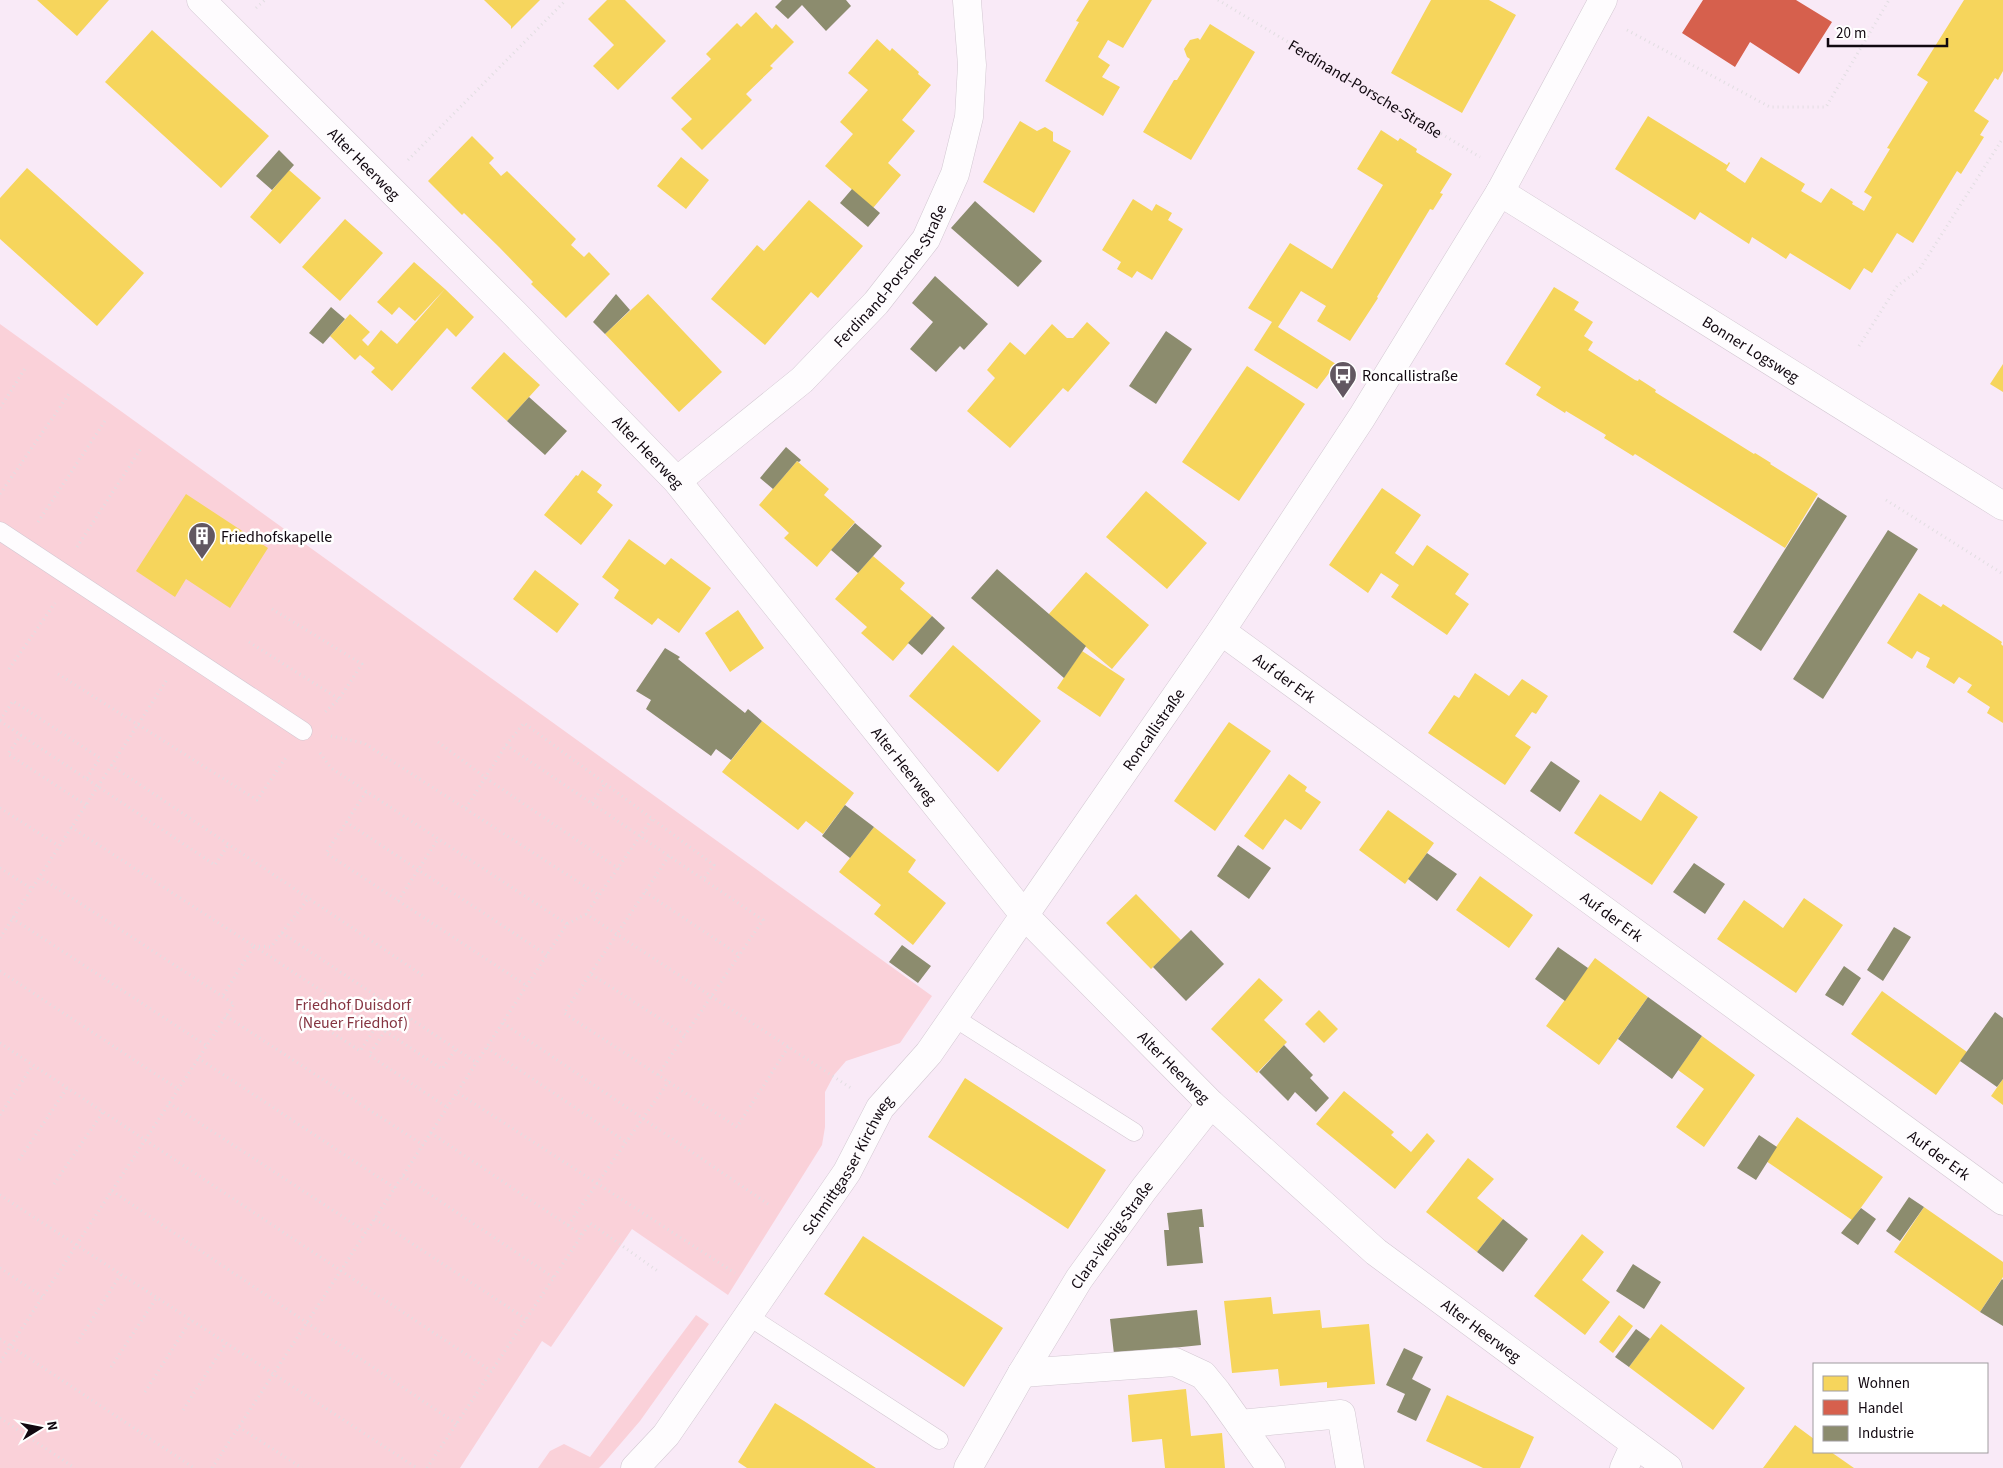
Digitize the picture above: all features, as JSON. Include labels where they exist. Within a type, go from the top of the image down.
[{"type":"street","name":"Alter Heerweg","points":[[201,0],[522,321],[676,481],[1024,916],[1211,1104],[1376,1252],[1630,1456],[1668,1468]]},
{"type":"street","name":"Ferdinand-Porsche-Straße","points":[[676,481],[802,380],[876,303],[926,239],[955,174],[970,117],[972,65],[967,0]]},
{"type":"street","name":"Roncallistraße","points":[[1024,916],[1221,630],[1362,417],[1500,192],[1599,7]]},
{"type":"street","name":"Bonner Logsweg","points":[[1500,192],[2003,506]]},
{"type":"street","name":"Auf der Erk","points":[[1221,630],[2003,1201]]},
{"type":"street","name":"Schmittgasser Kirchweg","points":[[635,1468],[666,1435],[847,1172],[880,1108],[930,1053],[1024,916]]},
{"type":"street","name":"Clara-Viebig-Straße","points":[[968,1468],[1022,1373],[1079,1279],[1144,1189],[1211,1104]]},
{"type":"street","points":[[1022,1373],[1175,1362],[1203,1375],[1272,1468]]},
{"type":"street","points":[[1240,1424],[1341,1414],[1350,1468]]},
{"type":"lane","points":[[0,531],[303,731]]},
{"type":"lane","points":[[953,1017],[1134,1132]]},
{"type":"lane","points":[[748,1316],[939,1440]]},
{"type":"path","points":[[385,184],[566,0]]},
{"type":"path","name":"Ferdinand-Porsche-Straße","points":[[1218,0],[1480,157],[1500,192]]},
{"type":"path","points":[[1599,7],[1770,107],[1826,107],[1889,0]]},
{"type":"path","points":[[1859,346],[1898,286],[1919,270],[2003,138]]},
{"type":"path","points":[[0,408],[26,368]]},
{"type":"path","points":[[0,494],[69,394]]},
{"type":"path","points":[[22,546],[107,418]]},
{"type":"path","points":[[9,669],[142,447]]},
{"type":"path","points":[[1886,500],[2003,574]]},
{"type":"path","points":[[58,674],[257,800],[303,731],[339,699],[362,664],[272,609]]},
{"type":"path","points":[[249,642],[339,699]]},
{"type":"path","points":[[0,938],[2,932],[40,877],[184,652]]},
{"type":"path","points":[[87,778],[100,758],[13,701],[0,720],[214,865],[228,845]]},
{"type":"path","points":[[466,808],[506,746],[524,723],[714,865],[703,880]]},
{"type":"path","points":[[303,731],[331,768],[567,924]]},
{"type":"path","points":[[303,731],[364,742],[600,896]]},
{"type":"path","points":[[21,735],[8,754],[86,805]]},
{"type":"path","points":[[438,742],[486,778],[619,869]]},
{"type":"path","points":[[506,746],[763,920],[658,1075]]},
{"type":"path","points":[[111,765],[425,977]]},
{"type":"path","points":[[592,804],[605,784]]},
{"type":"path","points":[[366,792],[326,853],[527,986]]},
{"type":"path","points":[[0,808],[59,846]]},
{"type":"path","points":[[212,1468],[567,924],[586,914],[652,819]]},
{"type":"path","points":[[346,822],[547,955]]},
{"type":"path","points":[[71,827],[376,1027]]},
{"type":"path","points":[[398,900],[438,839]]},
{"type":"path","points":[[669,856],[564,1013],[737,1127],[789,1046]]},
{"type":"path","points":[[0,868],[32,889]]},
{"type":"path","points":[[0,1362],[234,1004],[40,877]]},
{"type":"path","points":[[644,892],[739,955]]},
{"type":"path","points":[[254,946],[271,947],[308,899]]},
{"type":"path","points":[[586,914],[834,1075]]},
{"type":"path","points":[[12,918],[207,1046]]},
{"type":"path","points":[[282,933],[477,1063]]},
{"type":"path","points":[[222,997],[254,946]]},
{"type":"path","points":[[0,971],[178,1089]]},
{"type":"path","points":[[591,974],[684,1035]]},
{"type":"path","points":[[295,1008],[360,1052],[390,1005]]},
{"type":"path","points":[[398,1010],[368,1055],[448,1108]]},
{"type":"path","points":[[226,1016],[423,1145]]},
{"type":"path","points":[[503,1023],[768,1204]]},
{"type":"path","points":[[385,1031],[442,1069],[456,1049]]},
{"type":"path","points":[[0,1043],[491,1371]]},
{"type":"path","points":[[486,1048],[626,1142]]},
{"type":"path","points":[[198,1058],[395,1188]]},
{"type":"path","points":[[0,1115],[33,1065]]},
{"type":"path","points":[[568,1225],[669,1081]]},
{"type":"path","points":[[19,1160],[67,1088]]},
{"type":"path","points":[[458,1092],[764,1293]]},
{"type":"path","points":[[169,1102],[366,1232]]},
{"type":"path","points":[[54,1184],[102,1112]]},
{"type":"path","points":[[431,1133],[582,1235]]},
{"type":"path","points":[[403,1176],[554,1278]]},
{"type":"path","points":[[112,1191],[457,1424]]},
{"type":"path","points":[[0,1195],[416,1468]]},
{"type":"path","points":[[375,1219],[526,1319]]},
{"type":"path","points":[[428,1468],[590,1223],[659,1272]]},
{"type":"path","points":[[0,1268],[43,1297]]},
{"type":"path","points":[[77,1343],[121,1274]]},
{"type":"path","points":[[111,1367],[157,1297]]},
{"type":"path","points":[[145,1392],[191,1320]]},
{"type":"path","points":[[0,1339],[194,1468]]},
{"type":"path","points":[[183,1410],[226,1343]]},
{"type":"path","points":[[0,1418],[74,1468]]},
{"type":"path","points":[[239,1428],[302,1468]]},
{"type":"green space","name":"Friedhof Duisdorf (Neuer Friedhof)","points":[[0,324],[932,996],[900,1043],[846,1061],[834,1075],[825,1092],[825,1127],[822,1145],[728,1295],[632,1229],[551,1347],[542,1341],[460,1468],[0,1468]]},
{"type":"green space","points":[[696,1315],[709,1324],[640,1421],[599,1468],[538,1468],[550,1451],[564,1444],[590,1457]]},
{"type":"building: Wohnen","points":[[37,0],[109,0],[77,36]]},
{"type":"building: Wohnen","points":[[484,0],[540,0],[511,29],[511,26]]},
{"type":"building: Wohnen","points":[[607,0],[625,0],[666,41],[618,90],[593,66],[614,45],[588,19]]},
{"type":"building: Wohnen","points":[[1089,0],[1152,0],[1123,48],[1108,40],[1098,57],[1110,65],[1102,77],[1120,87],[1103,116],[1045,81],[1079,22],[1076,21]]},
{"type":"building: Wohnen","points":[[1431,0],[1489,0],[1516,15],[1462,113],[1391,73]]},
{"type":"building: Wohnen","points":[[1964,0],[2003,0],[2003,71],[1998,80],[1995,78],[1974,111],[1989,121],[1980,135],[1984,137],[1961,174],[1957,171],[1913,243],[1897,233],[1872,273],[1864,268],[1850,290],[1790,253],[1786,259],[1752,237],[1749,244],[1700,212],[1695,220],[1615,169],[1648,116],[1727,165],[1729,162],[1726,170],[1745,183],[1761,157],[1805,184],[1801,191],[1821,203],[1831,188],[1864,211],[1872,197],[1864,192],[1890,149],[1887,148],[1928,82],[1917,75]]},
{"type":"building: Wohnen","points":[[756,12],[772,29],[776,24],[794,42],[770,66],[773,68],[746,94],[752,100],[702,150],[681,129],[692,119],[671,98],[711,59],[706,54],[737,23],[741,27]]},
{"type":"building: Wohnen","points":[[1210,24],[1255,52],[1191,160],[1143,132],[1174,80],[1177,80],[1190,59],[1187,57],[1184,49],[1190,40],[1198,38],[1200,40]]},
{"type":"building: Wohnen","points":[[152,30],[269,136],[221,188],[105,82]]},
{"type":"building: Wohnen","points":[[877,39],[890,51],[892,48],[931,85],[902,120],[915,131],[888,163],[901,175],[873,208],[825,166],[853,134],[840,122],[868,90],[848,73]]},
{"type":"building: Wohnen","points":[[1020,121],[1037,131],[1045,127],[1053,132],[1053,141],[1071,151],[1034,213],[983,182]]},
{"type":"building: Wohnen","points":[[1381,130],[1398,141],[1400,138],[1417,149],[1416,152],[1452,174],[1440,193],[1443,194],[1433,210],[1430,209],[1378,298],[1350,341],[1317,321],[1326,306],[1301,291],[1278,327],[1336,364],[1317,389],[1254,350],[1272,322],[1248,308],[1290,243],[1332,269],[1383,185],[1357,169]]},
{"type":"building: Wohnen","points":[[472,136],[494,158],[489,163],[501,176],[507,171],[576,239],[571,245],[584,257],[589,252],[610,274],[566,318],[531,284],[533,282],[499,247],[464,213],[462,215],[428,181]]},
{"type":"building: Wohnen","points":[[681,157],[709,180],[686,209],[657,186]]},
{"type":"building: Wohnen","points":[[27,168],[144,273],[97,326],[0,239],[0,198]]},
{"type":"building: Wohnen","points":[[289,170],[321,198],[280,244],[250,217]]},
{"type":"building: Wohnen","points":[[1133,199],[1152,211],[1156,204],[1172,213],[1168,220],[1183,229],[1152,280],[1137,271],[1132,278],[1117,269],[1121,262],[1102,250]]},
{"type":"building: Wohnen","points":[[809,200],[863,246],[818,298],[811,292],[765,345],[711,299],[757,245],[764,251]]},
{"type":"building: Wohnen","points":[[345,219],[383,253],[340,301],[302,267]]},
{"type":"building: Wohnen","points":[[414,262],[445,289],[415,321],[399,307],[392,315],[377,302]]},
{"type":"building: Wohnen","points":[[1554,287],[1579,302],[1574,310],[1593,322],[1584,336],[1593,342],[1588,350],[1635,380],[1638,381],[1639,379],[1656,390],[1655,392],[1818,494],[1785,548],[1635,454],[1633,456],[1604,438],[1606,435],[1536,395],[1541,387],[1505,364]]},
{"type":"building: Wohnen","points":[[445,289],[474,317],[456,337],[447,328],[392,391],[371,372],[375,368],[360,355],[355,360],[330,336],[350,314],[370,332],[362,340],[368,346],[381,330],[397,344]]},
{"type":"building: Wohnen","points":[[648,294],[722,372],[679,412],[605,334]]},
{"type":"building: Wohnen","points":[[1087,322],[1110,343],[1068,392],[1063,388],[1010,448],[967,411],[995,378],[987,370],[1010,342],[1025,355],[1052,324],[1067,338],[1073,338]]},
{"type":"building: Wohnen","points":[[504,352],[540,385],[507,421],[471,388]]},
{"type":"building: Wohnen","points":[[2003,364],[2003,392],[1990,384]]},
{"type":"building: Wohnen","points":[[1247,366],[1305,404],[1239,501],[1182,462]]},
{"type":"building: Wohnen","points":[[797,461],[829,489],[824,495],[855,522],[817,567],[784,538],[789,533],[759,505]]},
{"type":"building: Wohnen","points":[[582,470],[602,485],[597,492],[613,505],[581,545],[544,515]]},
{"type":"building: Wohnen","points":[[1382,488],[1421,515],[1395,553],[1413,566],[1427,545],[1469,574],[1455,594],[1469,604],[1447,635],[1391,597],[1399,585],[1381,573],[1368,593],[1329,565]]},
{"type":"building: Wohnen","points":[[1146,491],[1207,543],[1167,589],[1106,537]]},
{"type":"building: Wohnen","name":"Friedhofskapelle","points":[[186,494],[268,548],[230,608],[186,579],[175,597],[136,571]]},
{"type":"building: Wohnen","points":[[629,539],[665,565],[671,558],[711,588],[679,633],[658,618],[652,625],[614,598],[619,590],[602,577]]},
{"type":"building: Wohnen","points":[[873,556],[905,583],[900,589],[932,616],[893,661],[861,633],[867,627],[835,599]]},
{"type":"building: Wohnen","points":[[535,570],[579,604],[557,633],[513,599]]},
{"type":"building: Wohnen","points":[[1086,572],[1149,625],[1112,669],[1048,615]]},
{"type":"building: Wohnen","points":[[1919,593],[1941,607],[1943,604],[2002,642],[2003,723],[1987,713],[1990,707],[1967,692],[1972,685],[1959,677],[1954,684],[1926,667],[1930,658],[1917,651],[1912,659],[1887,643]]},
{"type":"building: Wohnen","points":[[738,610],[764,648],[730,672],[705,633]]},
{"type":"building: Wohnen","points":[[953,645],[1041,721],[998,772],[909,696]]},
{"type":"building: Wohnen","points":[[1082,651],[1125,679],[1100,717],[1057,688]]},
{"type":"building: Wohnen","points":[[1475,673],[1509,696],[1522,679],[1548,696],[1536,714],[1532,712],[1515,736],[1531,747],[1505,785],[1428,733],[1454,695],[1459,698]]},
{"type":"building: Wohnen","points":[[762,721],[854,793],[823,834],[806,821],[798,830],[722,772]]},
{"type":"building: Wohnen","points":[[1229,722],[1271,751],[1215,831],[1174,801]]},
{"type":"building: Wohnen","points":[[1289,774],[1307,787],[1305,791],[1321,802],[1301,830],[1285,819],[1263,850],[1244,836]]},
{"type":"building: Wohnen","points":[[1660,791],[1698,817],[1652,885],[1574,833],[1600,794],[1641,821]]},
{"type":"building: Wohnen","points":[[1388,810],[1434,843],[1405,884],[1359,850]]},
{"type":"building: Wohnen","points":[[874,827],[916,860],[908,872],[946,903],[913,945],[874,914],[881,905],[839,872]]},
{"type":"building: Wohnen","points":[[1480,876],[1533,915],[1509,948],[1456,910]]},
{"type":"building: Wohnen","points":[[1136,894],[1181,940],[1151,969],[1106,923]]},
{"type":"building: Wohnen","points":[[1804,898],[1843,925],[1796,993],[1717,939],[1744,900],[1783,928]]},
{"type":"building: Wohnen","points":[[1595,958],[1648,997],[1599,1065],[1546,1026]]},
{"type":"building: Wohnen","points":[[1259,978],[1283,1000],[1264,1020],[1287,1042],[1257,1073],[1211,1029]]},
{"type":"building: Wohnen","points":[[1882,991],[1967,1052],[1936,1095],[1851,1034]]},
{"type":"building: Wohnen","points":[[1319,1010],[1338,1029],[1324,1043],[1305,1024]]},
{"type":"building: Wohnen","points":[[1702,1036],[1755,1075],[1704,1147],[1676,1127],[1704,1089],[1678,1070]]},
{"type":"building: Wohnen","points":[[965,1078],[1106,1170],[1068,1229],[928,1137]]},
{"type":"building: Wohnen","points":[[2003,1079],[2003,1105],[1991,1096]]},
{"type":"building: Wohnen","points":[[1344,1091],[1394,1132],[1391,1135],[1411,1152],[1427,1133],[1435,1141],[1395,1189],[1316,1124]]},
{"type":"building: Wohnen","points":[[1797,1117],[1883,1177],[1852,1220],[1766,1161]]},
{"type":"building: Wohnen","points":[[1468,1158],[1494,1179],[1477,1198],[1503,1219],[1477,1252],[1426,1212]]},
{"type":"building: Wohnen","points":[[1924,1207],[2003,1262],[2003,1277],[1980,1312],[1894,1252]]},
{"type":"building: Wohnen","points":[[1582,1234],[1604,1252],[1582,1280],[1610,1302],[1585,1335],[1534,1296]]},
{"type":"building: Wohnen","points":[[863,1236],[1003,1328],[964,1387],[824,1294]]},
{"type":"building: Wohnen","points":[[1271,1297],[1273,1314],[1320,1310],[1322,1328],[1369,1324],[1375,1384],[1327,1388],[1327,1382],[1280,1386],[1278,1369],[1232,1373],[1224,1301]]},
{"type":"building: Wohnen","points":[[1619,1315],[1633,1326],[1613,1353],[1599,1342]]},
{"type":"building: Wohnen","points":[[1661,1324],[1745,1388],[1713,1430],[1629,1367]]},
{"type":"building: Wohnen","points":[[1186,1389],[1191,1436],[1222,1433],[1225,1468],[1165,1468],[1162,1439],[1132,1442],[1128,1395]]},
{"type":"building: Wohnen","points":[[1447,1395],[1534,1437],[1520,1468],[1483,1468],[1426,1441]]},
{"type":"building: Wohnen","points":[[775,1403],[876,1468],[747,1468],[738,1462]]},
{"type":"building: Wohnen","points":[[1795,1425],[1813,1438],[1813,1453],[1832,1453],[1854,1468],[1763,1468]]},
{"type":"building: Handel","points":[[1703,0],[1796,0],[1832,22],[1799,74],[1750,42],[1735,67],[1682,33]]},
{"type":"building: Industrie","points":[[782,0],[846,0],[851,6],[826,31],[802,5],[788,19],[775,7]]},
{"type":"building: Industrie","points":[[279,150],[294,165],[272,190],[256,176]]},
{"type":"building: Industrie","points":[[852,189],[880,213],[868,227],[840,203]]},
{"type":"building: Industrie","points":[[975,201],[1042,261],[1018,287],[951,228]]},
{"type":"building: Industrie","points":[[935,276],[988,324],[964,350],[960,346],[936,372],[910,349],[933,322],[912,303]]},
{"type":"building: Industrie","points":[[616,294],[630,310],[605,334],[593,322]]},
{"type":"building: Industrie","points":[[331,307],[345,319],[323,344],[309,333]]},
{"type":"building: Industrie","points":[[1166,331],[1192,349],[1156,404],[1129,386]]},
{"type":"building: Industrie","points":[[529,397],[567,431],[545,455],[507,421]]},
{"type":"building: Industrie","points":[[786,447],[801,460],[797,461],[773,489],[760,478]]},
{"type":"building: Industrie","points":[[1818,497],[1847,516],[1761,651],[1733,632]]},
{"type":"building: Industrie","points":[[855,523],[882,546],[858,573],[831,550]]},
{"type":"building: Industrie","points":[[1888,530],[1918,549],[1823,699],[1793,679]]},
{"type":"building: Industrie","points":[[997,569],[1086,646],[1064,678],[971,598]]},
{"type":"building: Industrie","points":[[932,616],[945,628],[922,655],[908,643]]},
{"type":"building: Industrie","points":[[665,648],[680,657],[678,659],[745,713],[748,709],[762,721],[731,760],[716,749],[711,756],[646,709],[651,700],[636,691]]},
{"type":"building: Industrie","points":[[1551,761],[1580,781],[1560,812],[1530,791]]},
{"type":"building: Industrie","points":[[845,805],[874,827],[850,858],[822,836]]},
{"type":"building: Industrie","points":[[1238,845],[1271,868],[1249,899],[1217,876]]},
{"type":"building: Industrie","points":[[1427,853],[1457,874],[1437,901],[1408,879]]},
{"type":"building: Industrie","points":[[1694,863],[1725,884],[1705,914],[1673,892]]},
{"type":"building: Industrie","points":[[1894,927],[1911,937],[1883,981],[1867,970]]},
{"type":"building: Industrie","points":[[1191,930],[1224,964],[1186,1001],[1153,967]]},
{"type":"building: Industrie","points":[[902,945],[931,966],[918,983],[889,962]]},
{"type":"building: Industrie","points":[[1558,947],[1588,968],[1565,1001],[1535,979]]},
{"type":"building: Industrie","points":[[1844,966],[1861,978],[1843,1006],[1825,995]]},
{"type":"building: Industrie","points":[[1648,997],[1702,1036],[1672,1079],[1618,1039]]},
{"type":"building: Industrie","points":[[1995,1012],[2003,1018],[2003,1079],[1997,1087],[1960,1061]]},
{"type":"building: Industrie","points":[[1284,1045],[1313,1075],[1310,1078],[1329,1098],[1316,1112],[1295,1092],[1288,1101],[1259,1072]]},
{"type":"building: Industrie","points":[[1759,1135],[1777,1147],[1756,1180],[1737,1168]]},
{"type":"building: Industrie","points":[[1909,1197],[1924,1207],[1900,1241],[1886,1231]]},
{"type":"building: Industrie","points":[[1861,1208],[1876,1219],[1858,1245],[1841,1233]]},
{"type":"building: Industrie","points":[[1202,1209],[1204,1227],[1199,1227],[1203,1263],[1167,1266],[1164,1230],[1169,1230],[1167,1213]]},
{"type":"building: Industrie","points":[[1503,1219],[1528,1239],[1503,1272],[1477,1252]]},
{"type":"building: Industrie","points":[[1633,1264],[1661,1282],[1644,1309],[1616,1291]]},
{"type":"building: Industrie","points":[[2003,1280],[2003,1326],[1980,1312]]},
{"type":"building: Industrie","points":[[1197,1310],[1201,1345],[1114,1354],[1110,1319]]},
{"type":"building: Industrie","points":[[1636,1329],[1650,1339],[1629,1367],[1615,1357]]},
{"type":"building: Industrie","points":[[1404,1348],[1423,1357],[1412,1379],[1431,1389],[1416,1421],[1397,1412],[1405,1394],[1386,1385]]},
{"type":"place","name":"Roncallistraße","points":[[1343,399]]},
{"type":"place","name":"Friedhofskapelle","points":[[202,560]]}]
